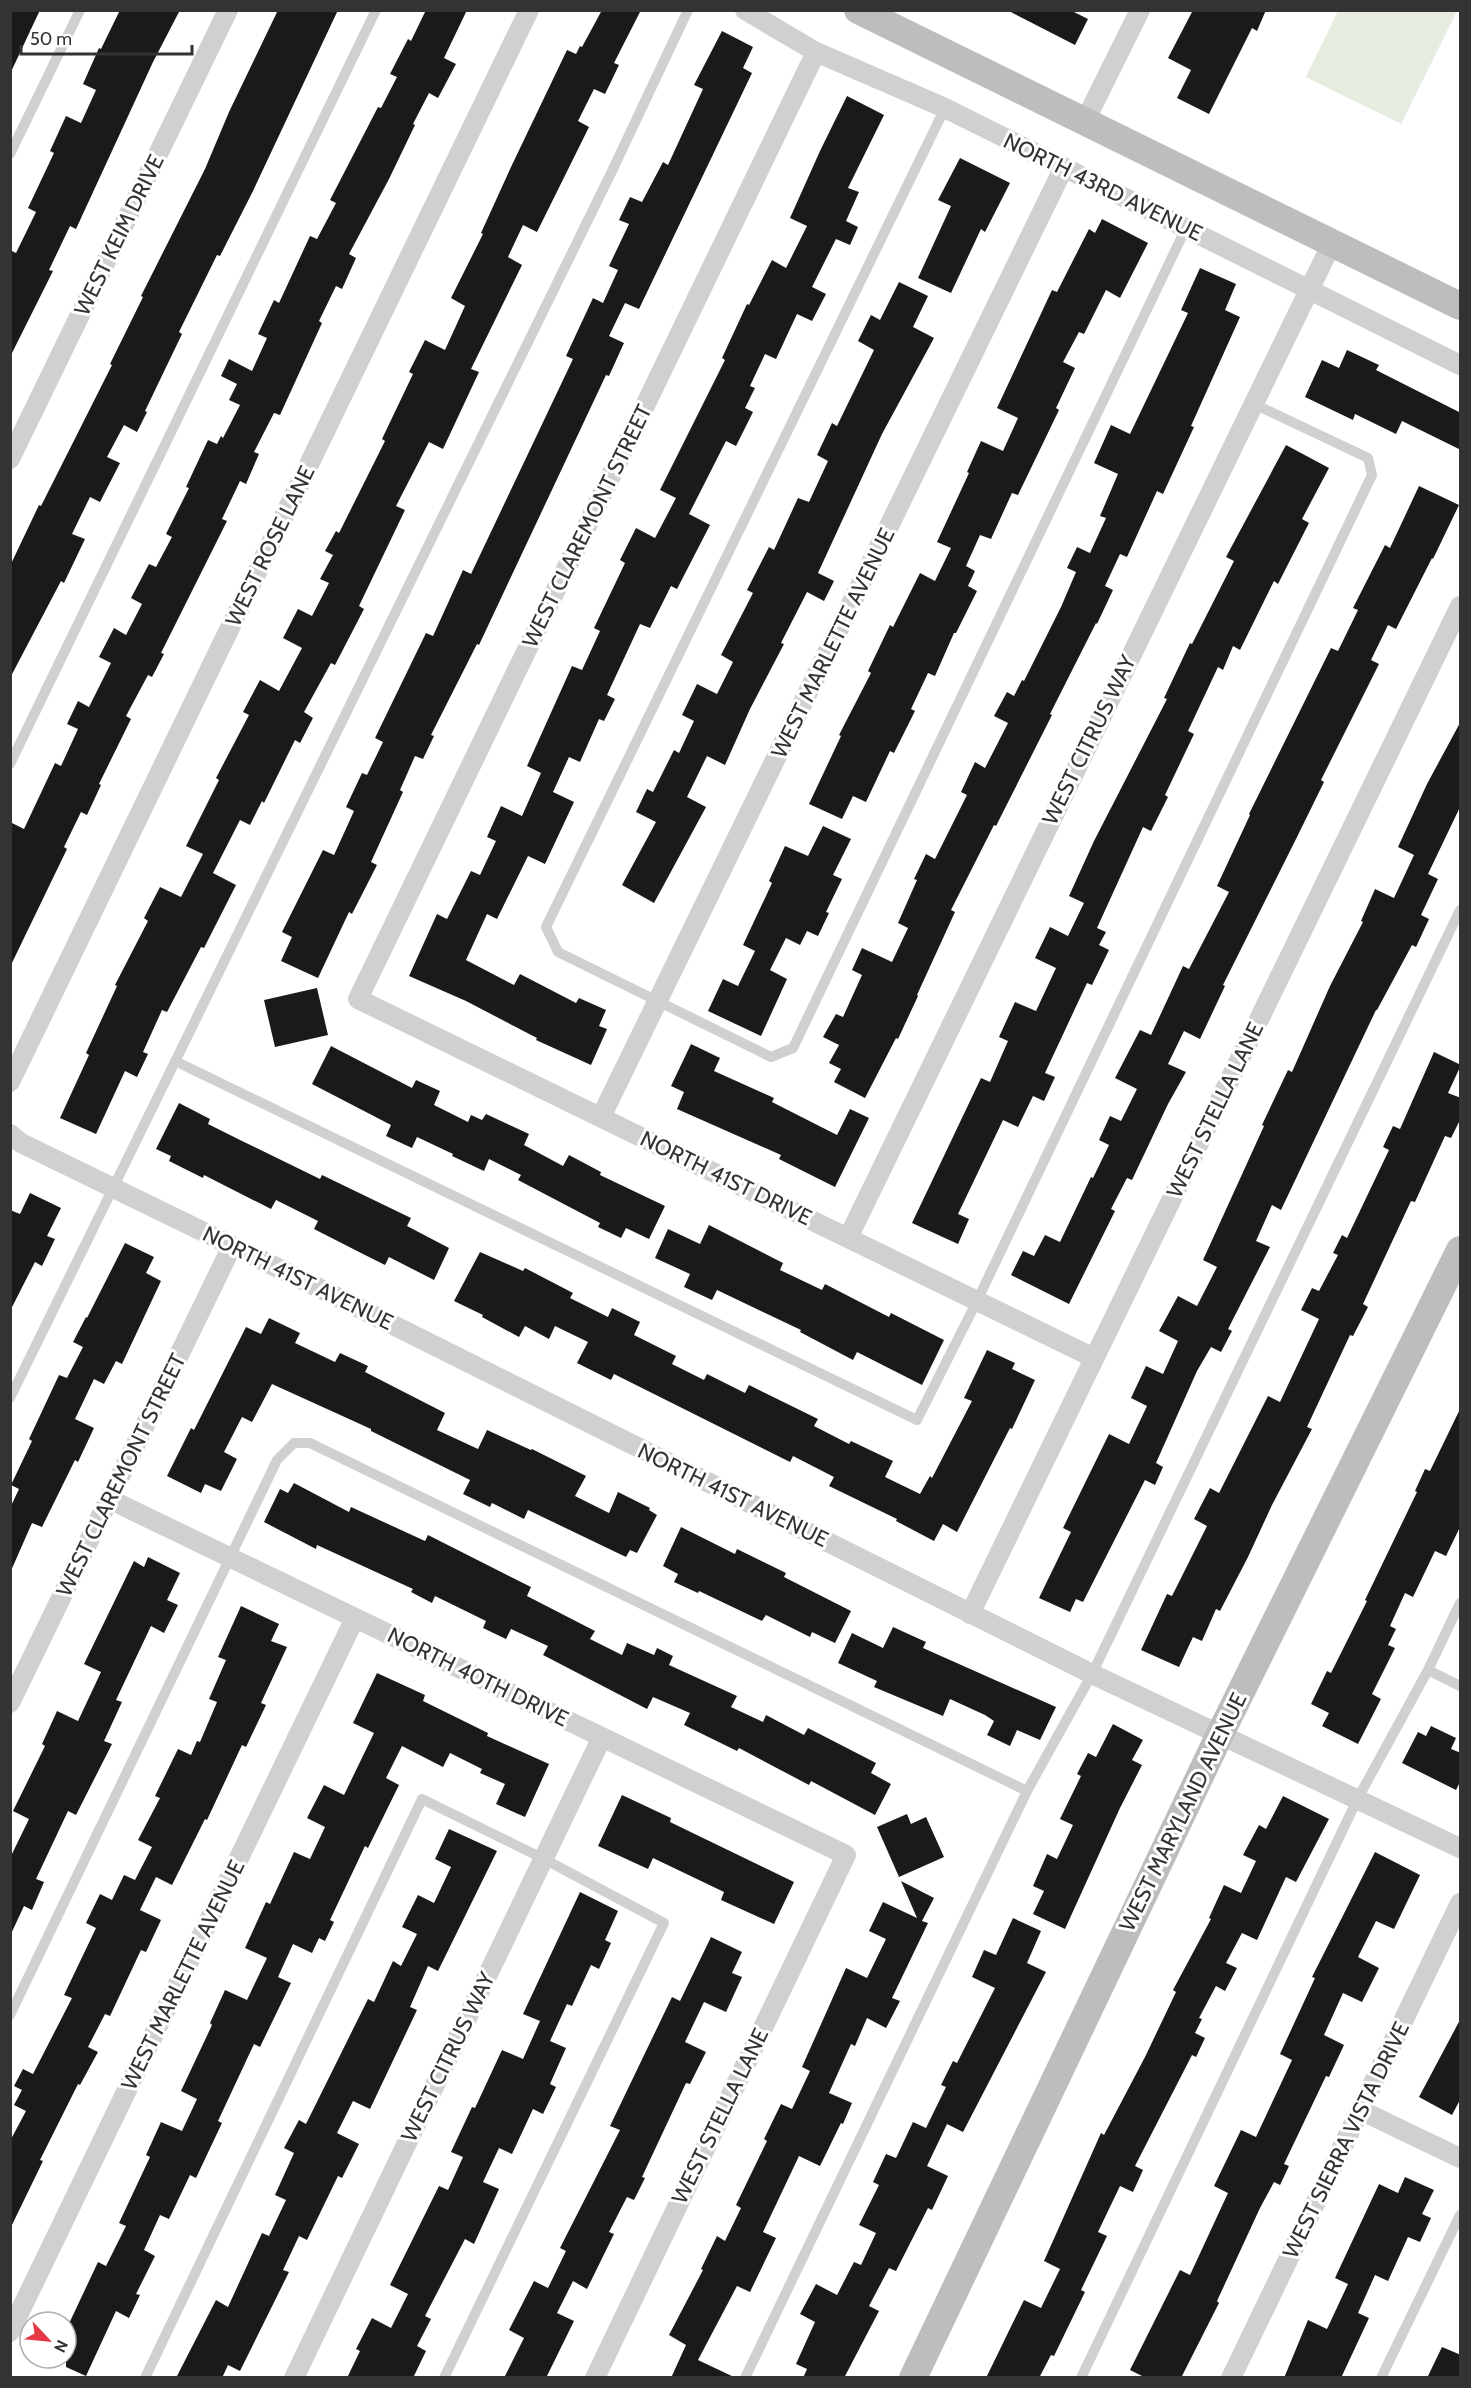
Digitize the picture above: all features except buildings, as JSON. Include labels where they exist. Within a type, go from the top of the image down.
[{"type":"street","name":"WEST KEIM DRIVE","points":[[10,459],[228,10]]},
{"type":"street","name":"WEST ROSE LANE","points":[[10,1082],[529,10]]},
{"type":"street","name":"NORTH 43RD AVENUE","points":[[745,10],[816,52],[945,108],[1461,365]]},
{"type":"street","points":[[858,10],[1461,306]]},
{"type":"street","points":[[1085,121],[1140,10]]},
{"type":"street","name":"WEST CLAREMONT STREET","points":[[358,999],[816,52]]},
{"type":"street","name":"WEST MARLETTE AVENUE","points":[[601,1117],[1064,167]]},
{"type":"street","name":"WEST CITRUS WAY","points":[[848,1238],[1332,243]]},
{"type":"street","name":"WEST STELLA LANE","points":[[970,1614],[1461,606]]},
{"type":"street","name":"NORTH 41ST DRIVE","points":[[358,999],[1094,1358]]},
{"type":"street","name":"NORTH 41ST AVENUE","points":[[10,1134],[21,1143],[970,1614],[1461,1848]]},
{"type":"street","name":"WEST CLAREMONT STREET","points":[[10,1703],[232,1246]]},
{"type":"street","name":"WEST MARYLAND AVENUE","points":[[913,2378],[1220,1734],[1461,1250]]},
{"type":"street","name":"NORTH 40TH DRIVE","points":[[109,1499],[846,1855]]},
{"type":"street","name":"WEST MARLETTE AVENUE","points":[[10,2332],[355,1618]]},
{"type":"street","name":"WEST CITRUS WAY","points":[[294,2378],[602,1737]]},
{"type":"street","name":"WEST STELLA LANE","points":[[594,2378],[846,1855]]},
{"type":"street","name":"WEST SIERRA VISTA DRIVE","points":[[1231,2378],[1461,1903]]},
{"type":"street","points":[[1360,2110],[1461,2158]]},
{"type":"lane","points":[[10,154],[80,10]]},
{"type":"lane","points":[[10,764],[376,10]]},
{"type":"lane","points":[[10,1398],[608,179],[688,10]]},
{"type":"lane","points":[[945,108],[546,927],[558,952],[658,1002],[771,1057],[793,1048],[1186,228]]},
{"type":"lane","points":[[175,1061],[917,1420],[977,1301],[1372,475],[1368,458],[1252,404]]},
{"type":"lane","points":[[745,2378],[1027,1791],[1092,1674],[1461,910]]},
{"type":"lane","points":[[10,2015],[277,1460],[294,1443],[310,1443],[1027,1791]]},
{"type":"lane","points":[[1081,2378],[1357,1800],[1428,1670],[1461,1603]]},
{"type":"lane","points":[[1428,1670],[1461,1686]]},
{"type":"lane","points":[[145,2378],[422,1799],[544,1859],[664,1923],[444,2378]]},
{"type":"lane","points":[[1381,2378],[1461,2214]]},
{"type":"shaded area","points":[[1338,11],[1457,11],[1401,124],[1306,77]]}]
